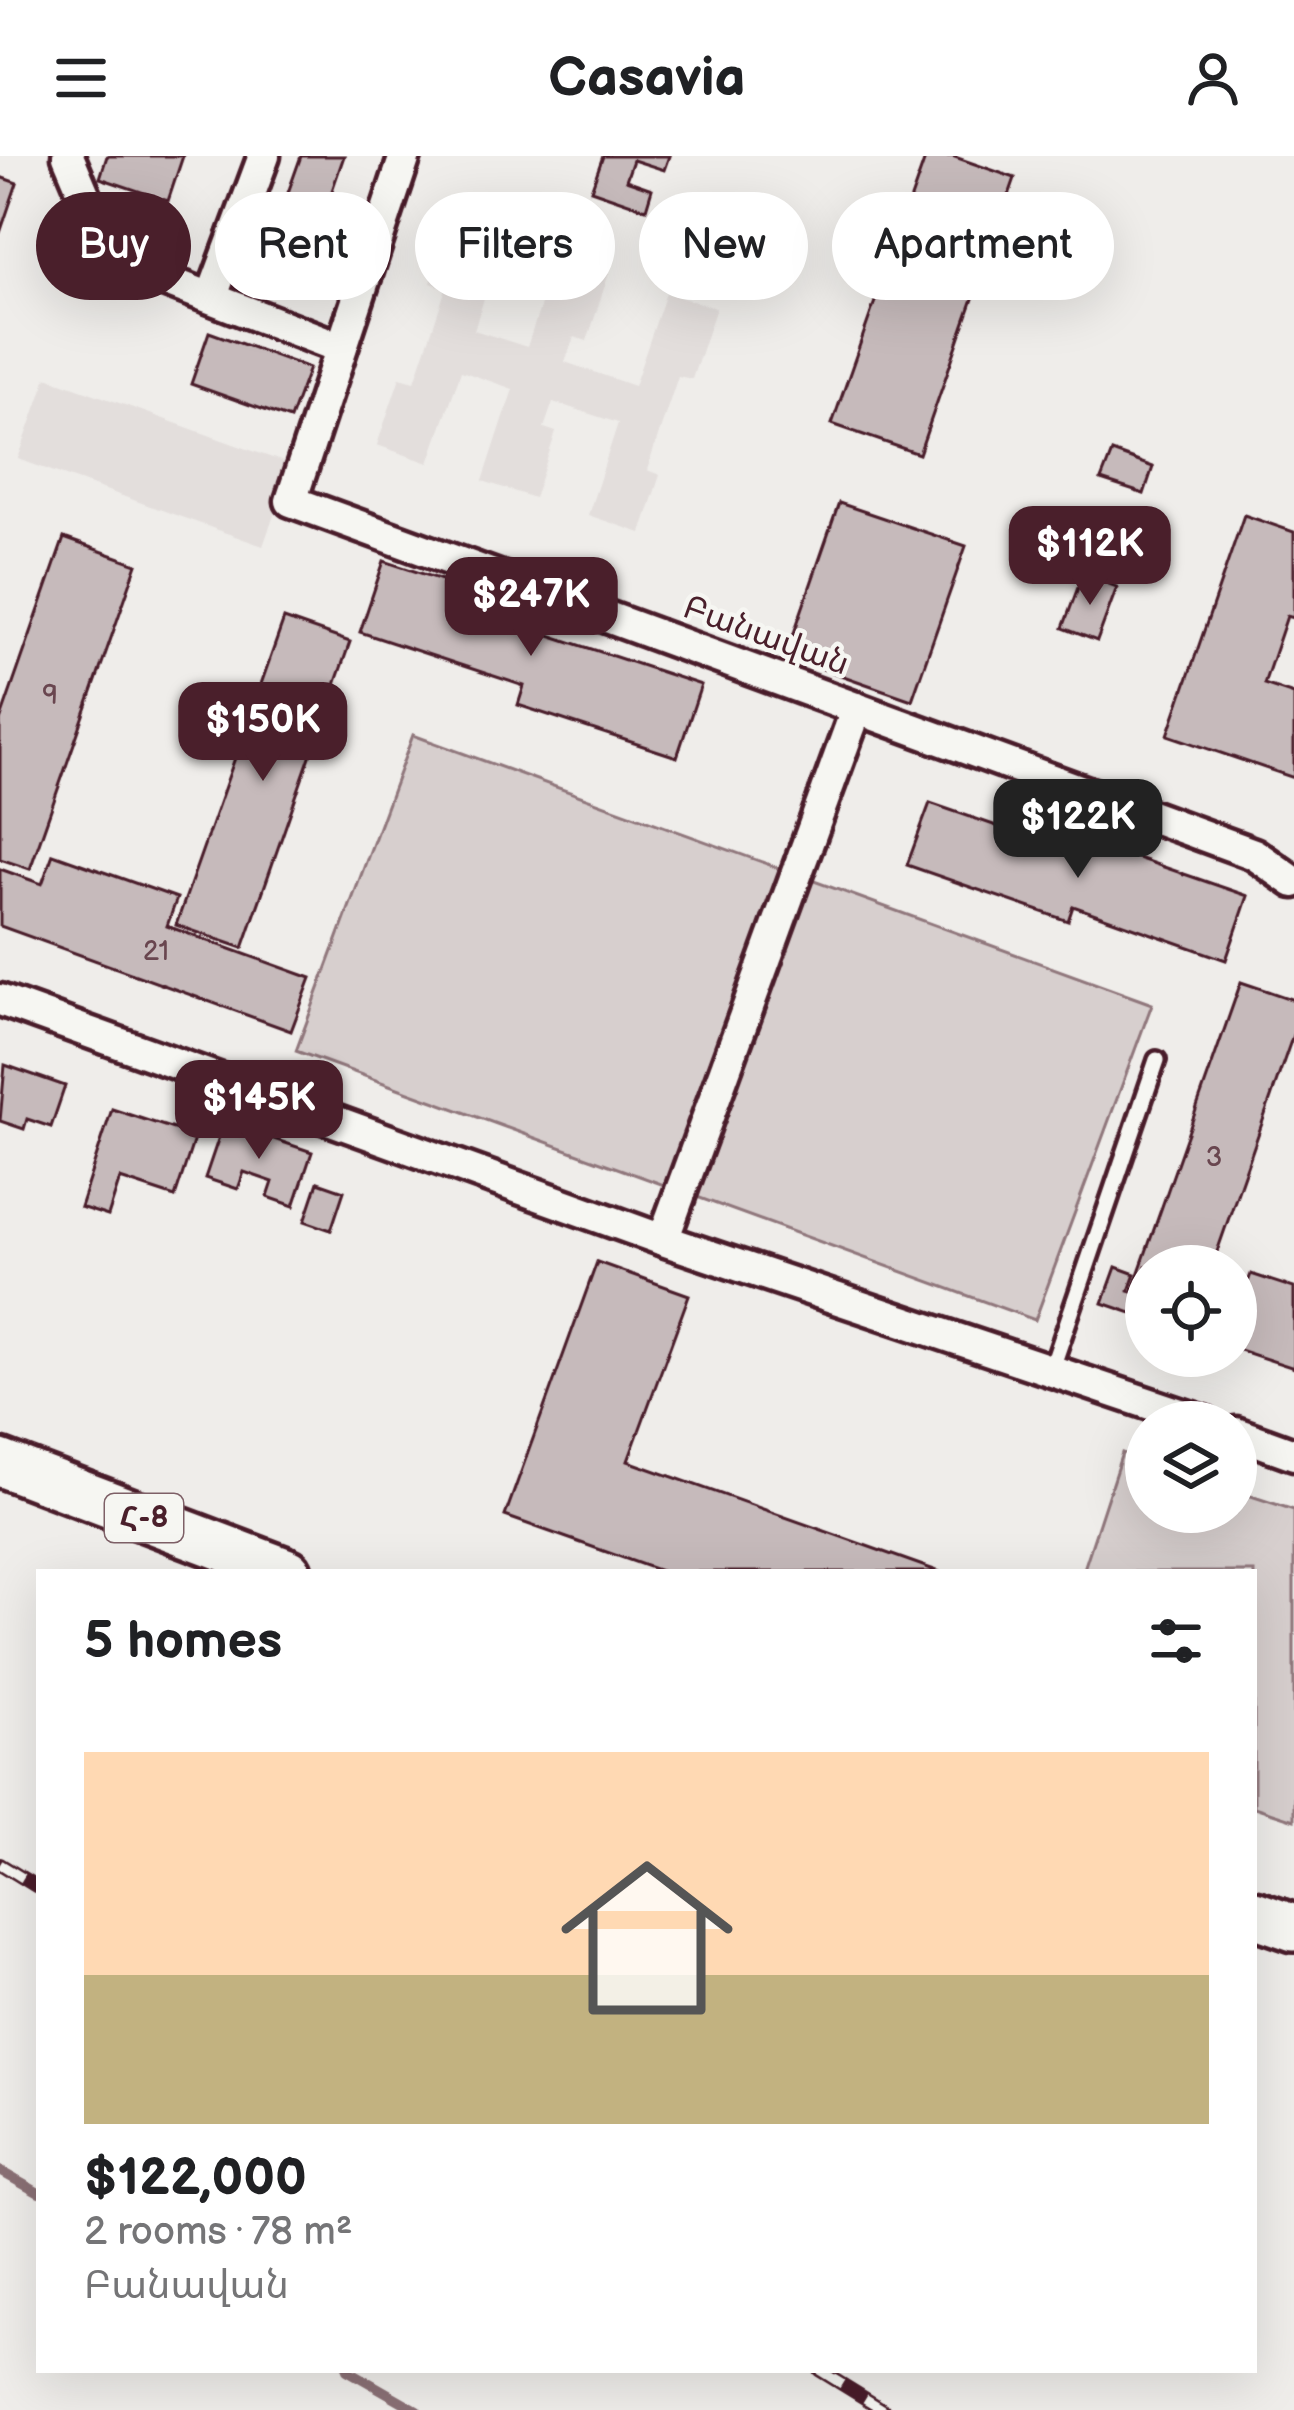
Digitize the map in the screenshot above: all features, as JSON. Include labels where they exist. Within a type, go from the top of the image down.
[{"type":"main road","name":"Հ-8","points":[[0,1463],[280,1569]]},
{"type":"main road","points":[[1257,1915],[1294,1928]]},
{"type":"street","points":[[68,156],[112,260],[341,348],[405,156]]},
{"type":"street","points":[[212,296],[264,156]]},
{"type":"street","name":"Բանավան","points":[[341,348],[290,501],[1254,854],[1294,882]]},
{"type":"street","points":[[663,1240],[857,708]]},
{"type":"street","points":[[0,1000],[663,1240],[1145,1401]]},
{"type":"street","points":[[1257,1441],[1294,1454]]},
{"type":"lane","points":[[1052,1368],[1157,1060]]},
{"type":"shaded area","points":[[442,300],[484,300],[474,330],[527,347],[542,300],[600,300],[587,341],[574,337],[565,362],[634,386],[664,300],[689,300],[716,308],[692,379],[678,376],[647,470],[660,475],[641,533],[588,515],[618,423],[553,402],[544,428],[556,432],[534,498],[483,481],[513,389],[461,371],[429,463],[377,445],[400,377],[415,381]]},
{"type":"shaded area","points":[[47,377],[292,465],[263,546],[18,459]]},
{"type":"shaded area","points":[[413,735],[1152,1004],[1035,1320],[296,1051]]},
{"type":"shaded area","points":[[1122,1453],[1125,1533],[1257,1533],[1257,1498],[1294,1510],[1294,1820],[1257,1808],[1257,1569],[1084,1569]]},
{"type":"building","points":[[107,156],[183,156],[171,192],[141,192],[100,178]]},
{"type":"building","points":[[301,156],[344,156],[332,192],[288,192]]},
{"type":"building","points":[[603,156],[669,156],[664,170],[633,160],[626,180],[652,189],[639,192],[639,207],[615,198],[615,192],[591,190]]},
{"type":"building","points":[[926,156],[952,156],[1015,178],[1010,192],[913,192]]},
{"type":"building","points":[[0,177],[17,183],[0,233]]},
{"type":"building","points":[[875,300],[973,300],[919,454],[832,424]]},
{"type":"building","points":[[209,332],[309,368],[290,419],[191,384]]},
{"type":"building","points":[[1112,452],[1153,467],[1144,494],[1101,480]]},
{"type":"building","points":[[839,503],[966,546],[912,700],[786,656]]},
{"type":"building","points":[[1244,515],[1294,532],[1294,618],[1287,616],[1264,684],[1294,694],[1294,778],[1168,735]]},
{"type":"building","points":[[64,538],[137,564],[30,869],[0,859],[0,721]]},
{"type":"building","points":[[384,561],[548,615],[543,633],[701,685],[677,757],[518,705],[524,686],[360,632]]},
{"type":"building","points":[[1083,574],[1117,587],[1097,641],[1063,628]]},
{"type":"building","points":[[284,619],[350,642],[243,948],[176,925]]},
{"type":"building","points":[[930,803],[1089,858],[1094,843],[1248,896],[1226,960],[1073,906],[1068,921],[907,865]]},
{"type":"building","points":[[53,854],[177,898],[167,926],[311,978],[291,1031],[0,926],[0,869],[42,884]]},
{"type":"building","points":[[1241,982],[1294,1000],[1294,1032],[1219,1245],[1148,1245]]},
{"type":"building","points":[[5,1065],[65,1086],[51,1127],[27,1119],[24,1129],[0,1121]]},
{"type":"building","points":[[112,1109],[195,1136],[175,1197],[120,1179],[108,1216],[80,1207]]},
{"type":"building","points":[[224,1122],[312,1152],[294,1206],[268,1197],[273,1182],[244,1172],[238,1189],[205,1178]]},
{"type":"building","points":[[318,1182],[344,1191],[331,1230],[305,1221]]},
{"type":"building","points":[[597,1262],[689,1295],[628,1461],[932,1569],[655,1569],[505,1516]]},
{"type":"building","points":[[1116,1267],[1125,1270],[1125,1311],[1103,1303]]},
{"type":"building","points":[[1257,1276],[1294,1288],[1294,1368],[1257,1356]]},
{"type":"waterway","points":[[0,2171],[36,2191]]},
{"type":"waterway","points":[[352,2373],[417,2410]]},
{"type":"railway","points":[[0,1864],[36,1886]]},
{"type":"railway","points":[[824,2373],[884,2410]]}]
